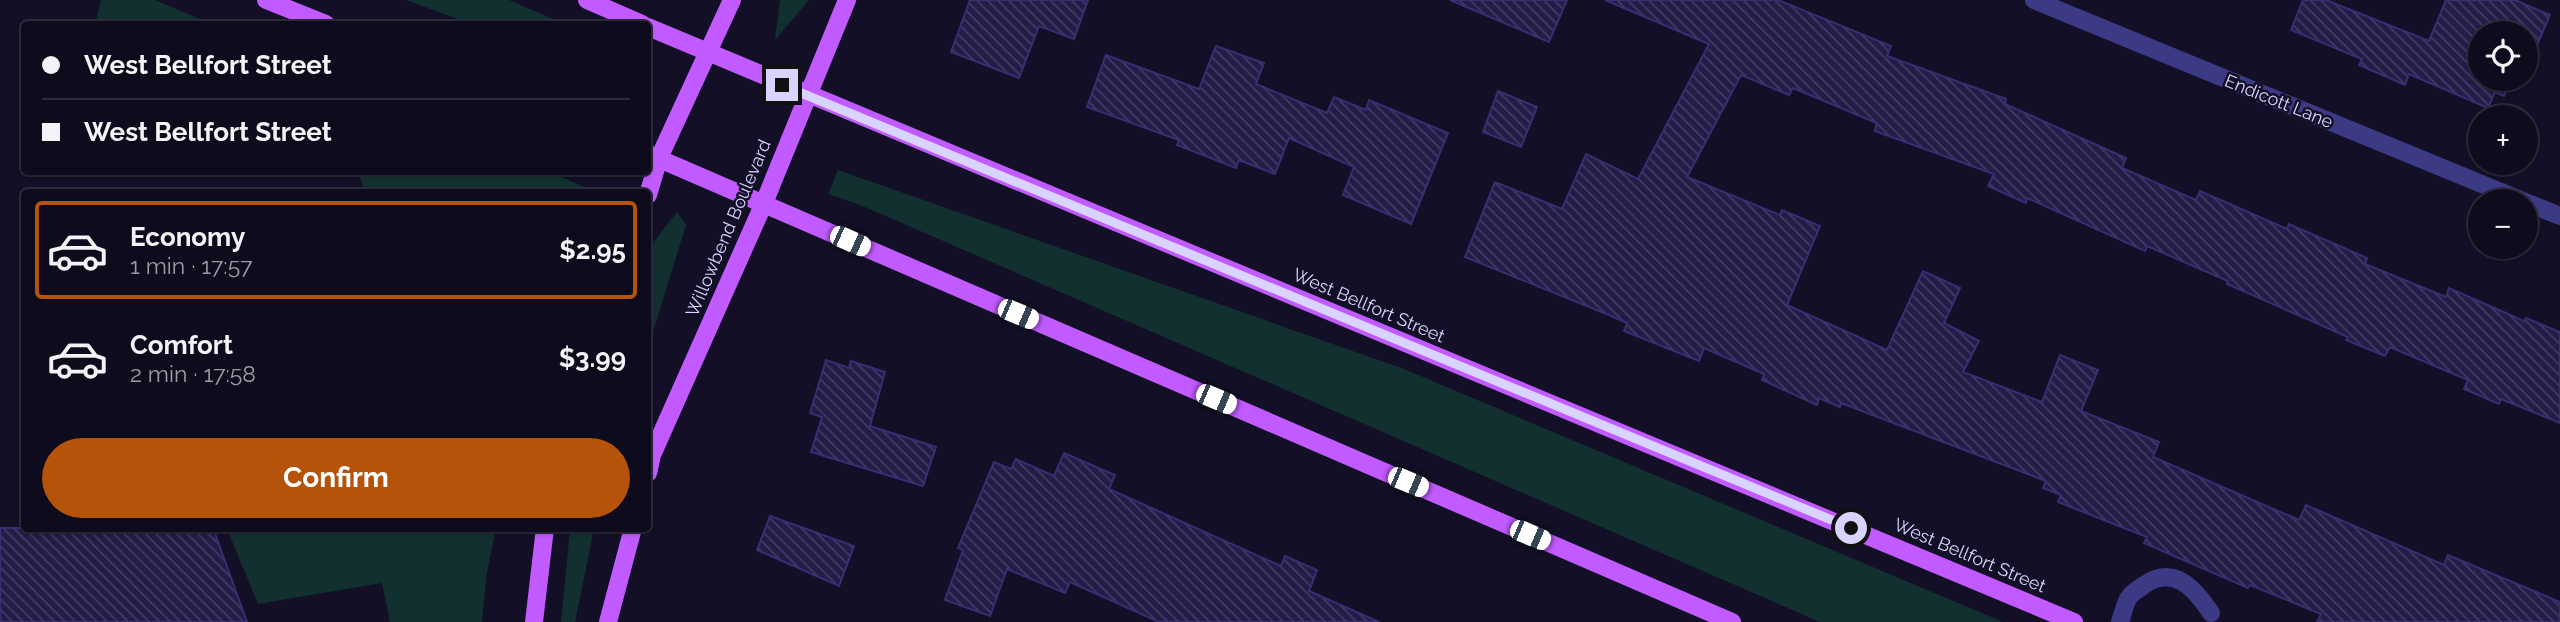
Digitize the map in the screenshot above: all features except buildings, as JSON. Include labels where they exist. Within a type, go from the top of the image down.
[{"type":"main road","points":[[266,0],[318,21]]},
{"type":"main road","points":[[587,0],[635,21]]},
{"type":"main road","points":[[732,0],[709,54],[653,156],[1732,622]]},
{"type":"main road","name":"Willowbend Boulevard","points":[[651,460],[764,203],[847,0]]},
{"type":"main road","name":"West Bellfort Street","points":[[651,28],[2074,622]]},
{"type":"main road","points":[[534,622],[545,532]]},
{"type":"main road","points":[[608,622],[632,532]]},
{"type":"street","name":"Endicott Lane","points":[[2034,0],[2060,5],[2493,189]]},
{"type":"street","name":"Endicott Lane","points":[[2538,207],[2560,216]]},
{"type":"street","points":[[2120,622],[2130,595],[2148,582],[2166,576],[2197,591],[2211,613]]},
{"type":"green space","points":[[101,0],[155,0],[204,21],[96,21]]},
{"type":"green space","points":[[406,0],[509,0],[558,21],[463,21]]},
{"type":"green space","points":[[780,0],[809,0],[775,40]]},
{"type":"green space","points":[[838,170],[1404,369],[2003,622],[1820,622],[858,204],[828,194]]},
{"type":"green space","points":[[358,175],[557,175],[589,189],[365,189]]},
{"type":"green space","points":[[677,212],[686,225],[651,338],[651,245]]},
{"type":"green space","points":[[228,532],[495,532],[487,572],[482,622],[390,622],[382,583],[258,604]]},
{"type":"green space","points":[[570,532],[593,532],[575,622],[561,622]]},
{"type":"route","points":[[782,85],[1851,528]]}]
